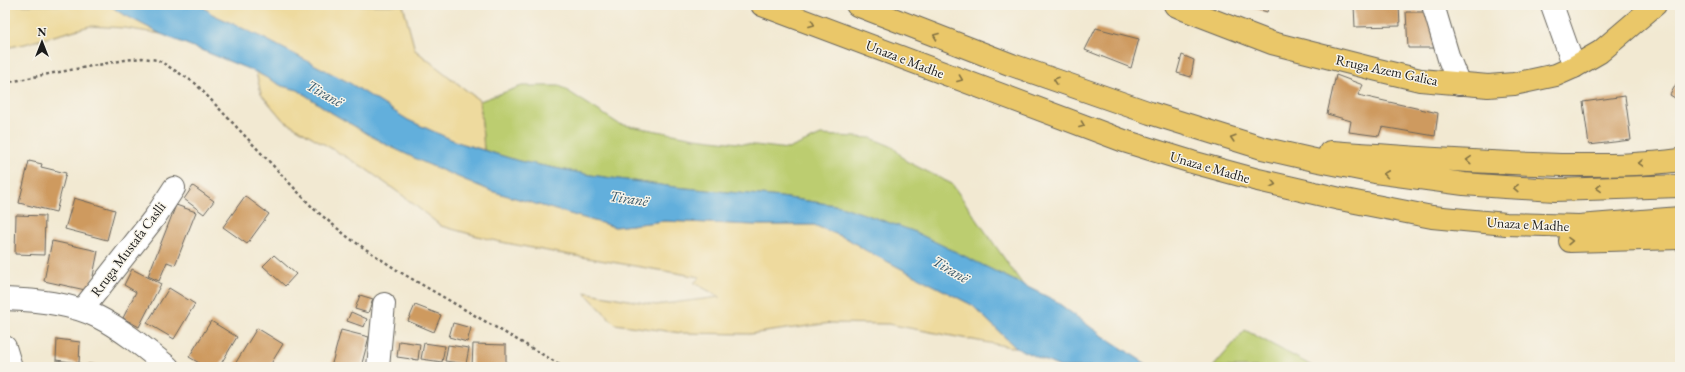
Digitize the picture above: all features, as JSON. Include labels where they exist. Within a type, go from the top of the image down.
[{"type":"main road","name":"Unaza e Madhe","points":[[762,5],[1124,141],[1258,180],[1340,199],[1432,217],[1506,224],[1579,226],[1680,218]]},
{"type":"main road","points":[[857,5],[1012,65],[1150,112],[1262,148],[1319,161],[1375,172],[1464,184],[1554,190],[1680,186]]},
{"type":"main road","name":"Rruga Azem Galica","points":[[1175,5],[1272,42],[1420,80],[1488,86],[1514,84],[1556,75],[1574,67],[1600,52],[1655,5]]},
{"type":"main road","points":[[1262,148],[1534,165],[1610,165],[1664,163],[1680,160]]},
{"type":"main road","points":[[1340,199],[1485,236],[1560,241],[1680,238]]},
{"type":"street","points":[[1433,5],[1449,59],[1459,84]]},
{"type":"street","points":[[1552,5],[1574,67]]},
{"type":"street","name":"Rruga Mustafa Caslli","points":[[82,310],[155,217],[174,188]]},
{"type":"street","name":"Rruga Mustafa Caslli","points":[[5,299],[56,304],[82,310],[98,317],[140,345],[168,367]]},
{"type":"street","points":[[378,367],[384,304]]},
{"type":"street","points":[[5,346],[11,367]]},
{"type":"path","points":[[5,83],[125,60],[142,58],[158,60],[195,83],[314,209],[350,238],[414,280],[564,367]]},
{"type":"green space","points":[[522,86],[560,86],[619,124],[695,138],[788,149],[821,135],[871,138],[893,147],[906,161],[952,184],[1023,285],[913,231],[841,206],[781,197],[675,187],[591,175],[519,161],[484,150],[480,101]]},
{"type":"green space","points":[[1245,330],[1314,367],[1213,367]]},
{"type":"sand","points":[[5,5],[110,5],[119,12],[161,34],[125,28],[90,26],[5,48]]},
{"type":"sand","points":[[201,5],[403,5],[415,50],[480,101],[484,150],[457,142],[408,120],[348,82],[263,38],[212,14]]},
{"type":"sand","points":[[256,72],[282,86],[298,90],[332,113],[385,144],[425,163],[491,191],[615,227],[664,221],[755,225],[814,225],[848,239],[865,250],[972,305],[1016,348],[888,324],[831,323],[750,334],[681,333],[615,324],[584,292],[656,305],[720,297],[694,283],[700,277],[496,241],[441,226],[363,167],[283,120],[261,94]]},
{"type":"water","name":"Tiranë","points":[[110,5],[201,5],[212,14],[263,38],[348,82],[408,120],[457,142],[519,161],[591,175],[675,187],[781,197],[841,206],[913,231],[1054,300],[1100,334],[1151,367],[1060,367],[1016,348],[972,305],[865,250],[848,239],[814,225],[755,225],[664,221],[615,227],[491,191],[385,144],[332,113],[298,90],[282,86],[256,72],[161,34],[119,12]]},
{"type":"building","points":[[1243,5],[1269,5],[1267,12]]},
{"type":"building","points":[[1354,5],[1399,5],[1400,26],[1355,27]]},
{"type":"building","points":[[1406,12],[1432,12],[1440,48],[1408,48]]},
{"type":"building","points":[[1096,28],[1139,39],[1131,68],[1085,50]]},
{"type":"building","points":[[1182,55],[1194,60],[1191,77],[1177,73]]},
{"type":"building","points":[[1336,75],[1363,85],[1358,95],[1438,113],[1435,136],[1382,127],[1379,136],[1349,132],[1351,121],[1327,114]]},
{"type":"building","points":[[1680,77],[1680,101],[1670,95]]},
{"type":"building","points":[[1625,96],[1631,140],[1589,145],[1583,102]]},
{"type":"building","points":[[29,161],[42,164],[41,167],[66,173],[56,212],[19,203]]},
{"type":"building","points":[[193,186],[214,201],[204,214],[184,199]]},
{"type":"building","points":[[245,196],[269,214],[247,244],[223,227]]},
{"type":"building","points":[[74,198],[115,210],[107,240],[65,229]]},
{"type":"building","points":[[176,205],[196,212],[175,265],[167,262],[159,281],[148,276]]},
{"type":"building","points":[[16,215],[45,216],[44,255],[15,254]]},
{"type":"building","points":[[52,241],[98,251],[90,291],[44,281]]},
{"type":"building","points":[[274,255],[296,274],[285,286],[263,266]]},
{"type":"building","points":[[132,269],[161,284],[139,327],[123,318],[136,292],[124,285]]},
{"type":"building","points":[[169,288],[195,304],[174,339],[147,323]]},
{"type":"building","points":[[360,295],[373,299],[368,313],[355,309]]},
{"type":"building","points":[[415,305],[441,315],[434,332],[408,321]]},
{"type":"building","points":[[351,312],[367,319],[364,327],[347,321]]},
{"type":"building","points":[[211,321],[237,337],[219,367],[206,367],[189,357]]},
{"type":"building","points":[[453,323],[471,328],[467,342],[449,337]]},
{"type":"building","points":[[257,328],[283,344],[269,367],[241,367],[235,364]]},
{"type":"building","points":[[341,330],[369,337],[361,367],[331,367]]},
{"type":"building","points":[[57,339],[80,342],[79,363],[56,360]]},
{"type":"building","points":[[399,341],[420,344],[418,360],[397,357]]},
{"type":"building","points":[[424,343],[445,346],[442,362],[421,359]]},
{"type":"building","points":[[473,344],[506,345],[506,367],[472,367]]},
{"type":"building","points":[[448,345],[469,348],[466,364],[445,361]]},
{"type":"building","points":[[88,364],[113,366],[113,367],[88,367]]}]
